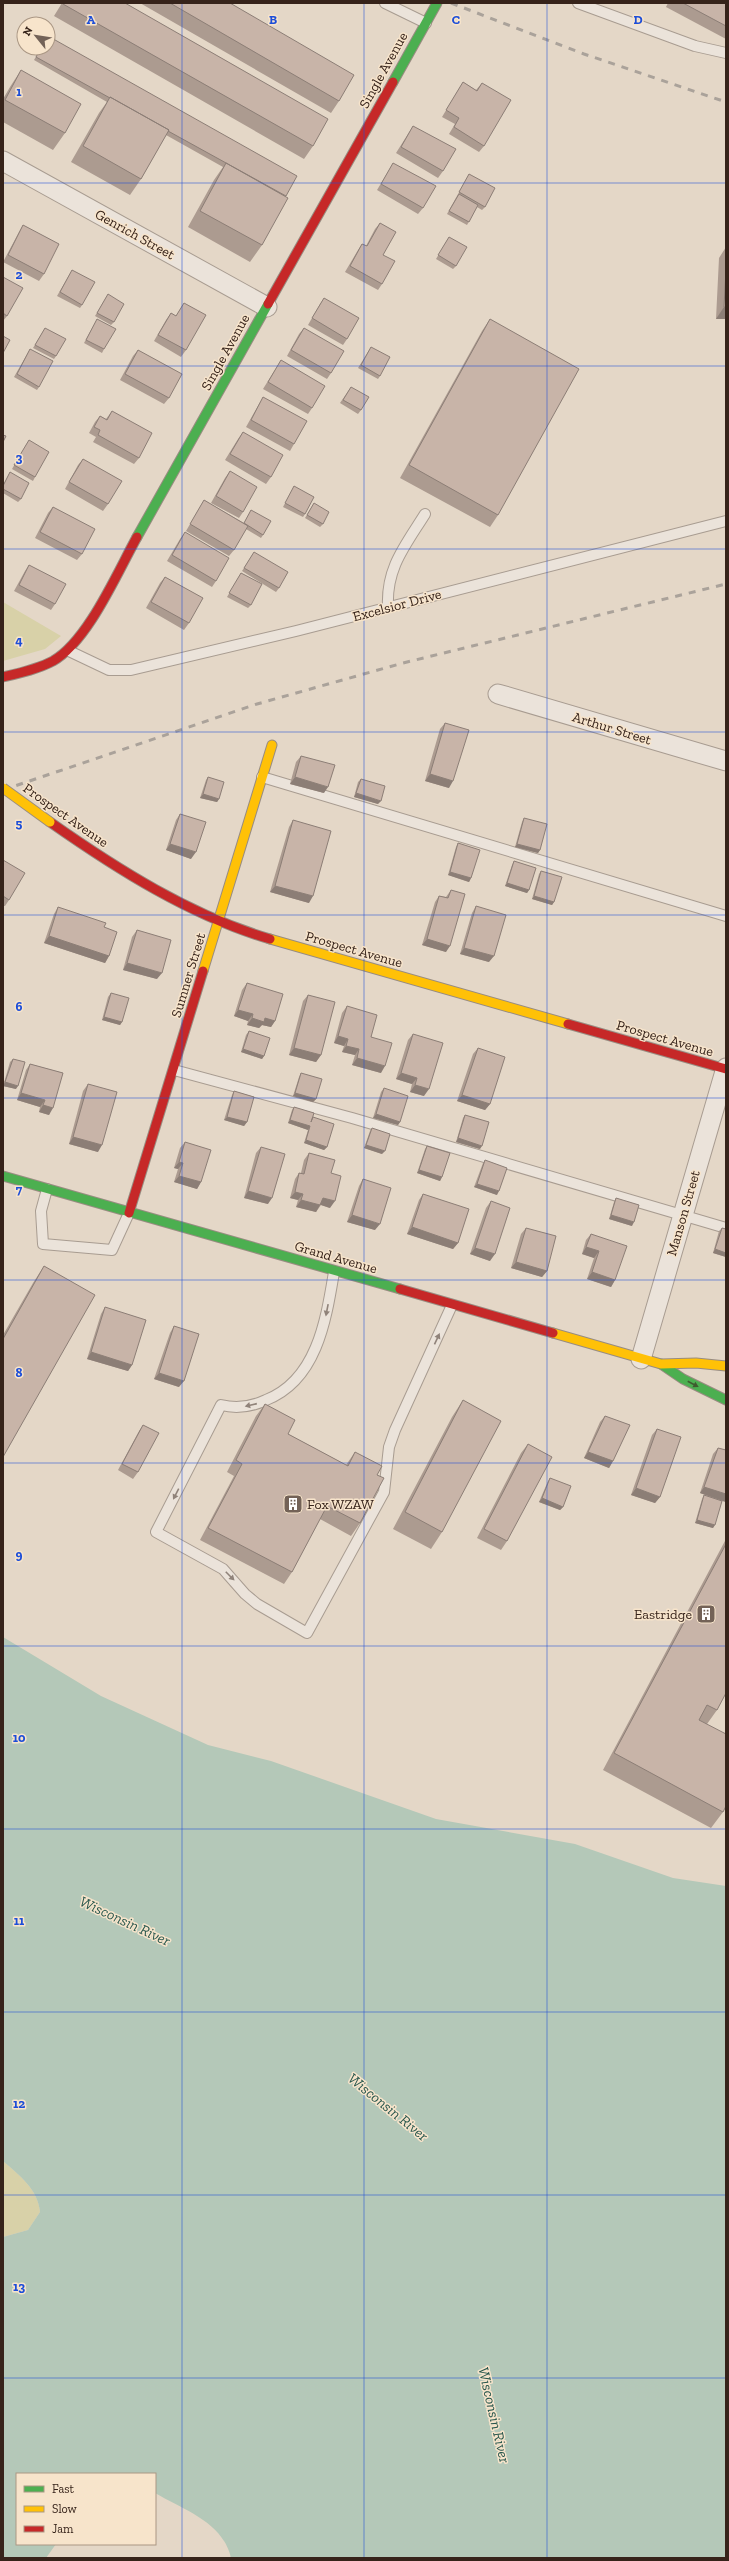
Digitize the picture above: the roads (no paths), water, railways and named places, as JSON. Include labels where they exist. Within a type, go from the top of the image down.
[{"type":"street","name":"Single Avenue","points":[[3,677],[50,663],[69,651],[89,623],[437,3]]},
{"type":"street","name":"Genrich Street","points":[[3,162],[267,307]]},
{"type":"street","name":"Arthur Street","points":[[498,694],[726,761]]},
{"type":"street","name":"Sumner Street","points":[[130,1213],[272,746]]},
{"type":"street","name":"Prospect Avenue","points":[[3,788],[50,822],[132,876],[219,920],[276,941],[726,1069]]},
{"type":"street","name":"Manson Street","points":[[641,1359],[726,1069]]},
{"type":"street","name":"Grand Avenue","points":[[3,1176],[641,1359],[661,1364],[696,1363],[726,1366]]},
{"type":"street","name":"Grand Avenue","points":[[661,1364],[683,1379],[726,1400]]},
{"type":"lane","points":[[385,3],[426,23]]},
{"type":"lane","points":[[578,3],[695,46],[726,53]]},
{"type":"lane","points":[[388,607],[388,585],[391,573],[425,514]]},
{"type":"lane","name":"Excelsior Drive","points":[[69,651],[109,670],[131,670],[388,607],[726,521]]},
{"type":"lane","points":[[262,777],[726,916]]},
{"type":"lane","points":[[174,1070],[352,1118],[726,1228]]},
{"type":"lane","points":[[47,1189],[41,1211],[43,1244],[112,1250],[130,1213]]},
{"type":"lane","points":[[334,1272],[325,1323],[308,1364],[286,1390],[273,1398],[244,1407],[221,1405],[156,1532],[223,1569],[245,1594],[257,1604],[307,1633],[384,1492],[389,1447],[395,1430],[452,1305]]},
{"type":"water","name":"Wisconsin River","points":[[3,1637],[101,1696],[208,1745],[271,1761],[436,1819],[575,1844],[673,1878],[726,1886],[726,2558],[231,2558],[227,2546],[220,2535],[211,2526],[201,2518],[156,2494],[156,2473],[16,2473],[16,2545],[55,2545],[46,2558],[3,2558],[3,2237],[28,2230],[40,2212],[36,2196],[32,2189],[3,2161]]},
{"type":"railway","points":[[451,3],[584,54],[726,102]]},
{"type":"railway","points":[[3,790],[257,704],[403,663],[726,584]]},
{"type":"place","name":"Fox WZAW","points":[[293,1504]]},
{"type":"place","name":"Eastridge","points":[[706,1614]]}]
